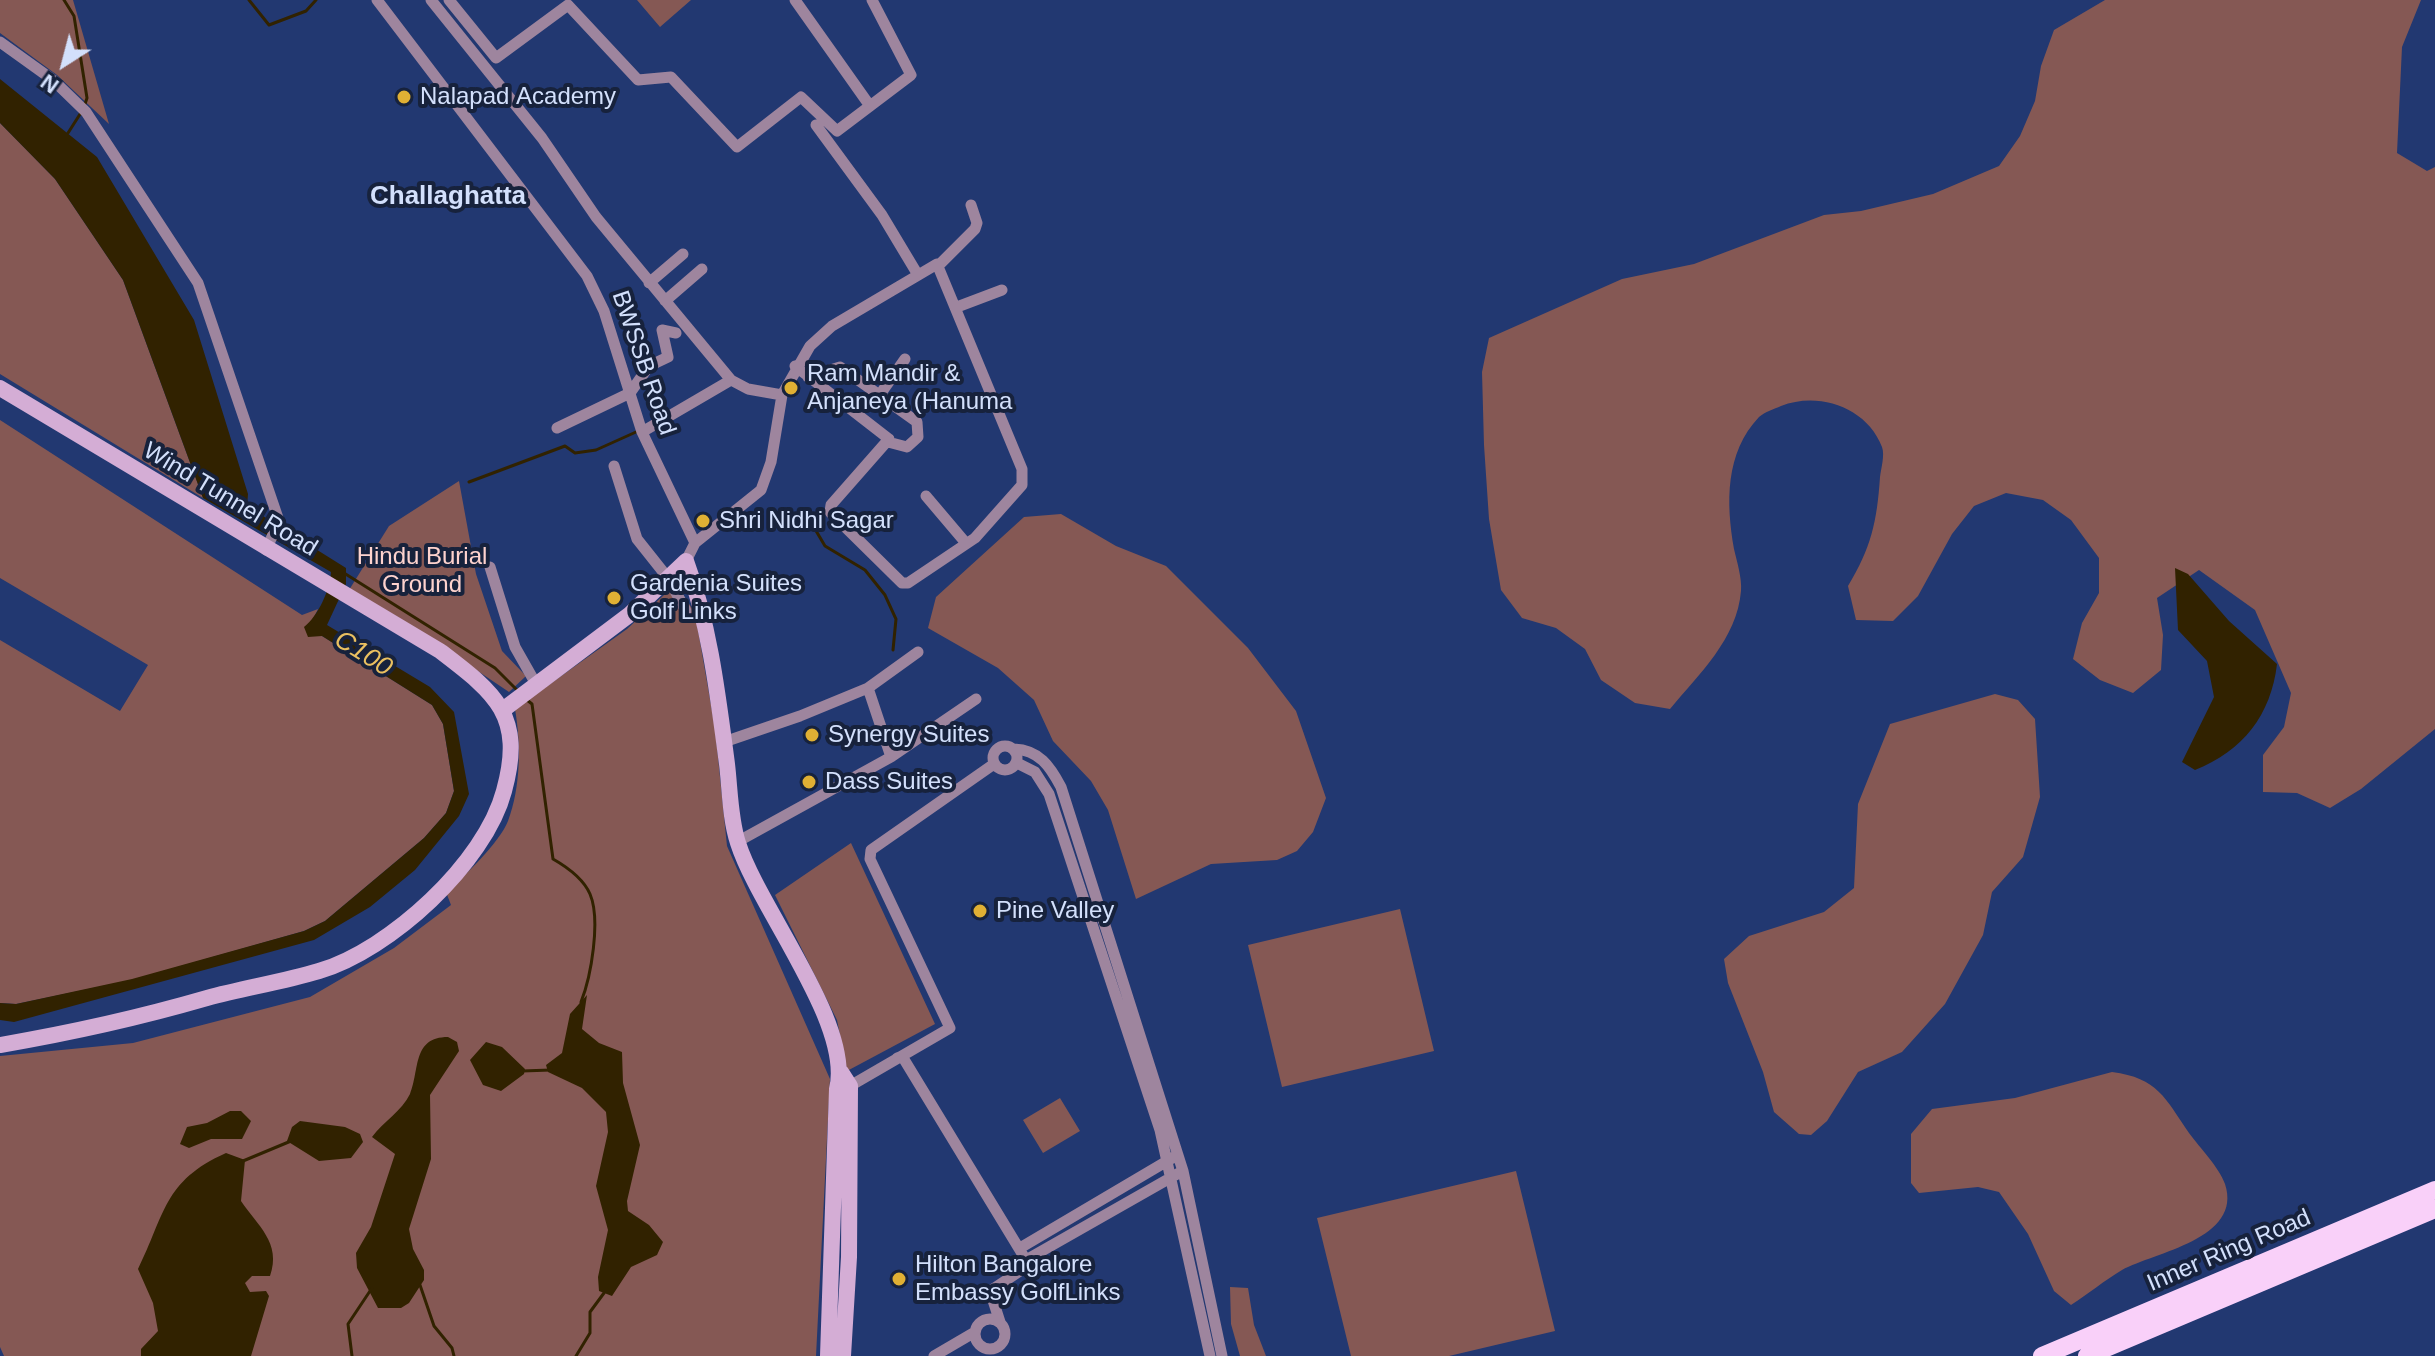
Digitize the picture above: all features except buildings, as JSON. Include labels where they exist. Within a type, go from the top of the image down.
[{"type":"main road","name":"Inner Ring Road","points":[[2042,1356],[2435,1190]]},
{"type":"main road","name":"Inner Ring Road","points":[[2087,1356],[2435,1209]]},
{"type":"street","name":"BWSSB Road","points":[[377,0],[575,256],[604,311],[642,432],[695,543]]},
{"type":"street","points":[[431,0],[542,138],[584,201],[731,380],[748,389],[782,395]]},
{"type":"street","points":[[449,0],[496,58],[568,5],[640,81],[671,77],[736,147],[801,97],[836,131],[911,74],[872,0]]},
{"type":"street","points":[[795,0],[870,106]]},
{"type":"street","points":[[0,42],[83,108],[198,283],[219,336],[278,524],[268,544]]},
{"type":"street","points":[[816,125],[882,215],[918,275]]},
{"type":"street","points":[[0,1045],[97,1027],[320,971],[394,931],[452,879],[496,818],[508,777],[504,709],[629,615],[686,561],[695,543],[761,490],[771,462],[782,395],[795,366],[818,336],[939,265],[975,229],[971,205]]},
{"type":"street","points":[[649,283],[683,254]]},
{"type":"street","points":[[888,442],[831,505],[830,512],[902,583],[908,583],[975,538],[1015,494],[1023,478],[939,265]]},
{"type":"street","points":[[665,301],[702,269]]},
{"type":"street","points":[[957,307],[1002,290]]},
{"type":"street","points":[[557,428],[630,393],[649,366],[668,357],[662,330],[676,333]]},
{"type":"street","points":[[881,393],[905,359]]},
{"type":"street","points":[[795,366],[886,434],[888,442]]},
{"type":"street","points":[[808,377],[840,367],[881,393],[917,422],[918,437],[907,447],[888,442]]},
{"type":"street","points":[[642,432],[731,380]]},
{"type":"street","name":"Wind Tunnel Road","points":[[0,388],[268,544],[324,583],[440,651],[482,683],[504,709]]},
{"type":"street","points":[[614,466],[637,539],[653,564],[668,578],[686,611]]},
{"type":"street","points":[[926,496],[965,542]]},
{"type":"street","points":[[686,561],[704,621],[737,842],[829,1026],[844,1081],[840,1270],[843,1356]]},
{"type":"street","points":[[490,567],[527,690]]},
{"type":"street","points":[[724,742],[868,688],[918,652]]},
{"type":"street","points":[[868,688],[891,757]]},
{"type":"street","points":[[737,842],[891,757],[976,699]]},
{"type":"street","points":[[844,1081],[902,1056],[950,1028],[870,853],[877,844],[994,764],[996,750],[1003,746],[1033,752],[1042,759],[1061,787],[1173,1158]]},
{"type":"street","points":[[1014,749],[1017,763]]},
{"type":"street","points":[[994,764],[1004,771],[1017,763]]},
{"type":"street","points":[[1017,763],[1035,772],[1049,794],[1178,1173],[1222,1356]]},
{"type":"street","points":[[902,1056],[1026,1260],[1028,1268],[990,1291],[1006,1334],[995,1349],[983,1348],[975,1332]]},
{"type":"street","points":[[1020,1248],[1173,1158]]},
{"type":"street","points":[[1026,1260],[1178,1173]]},
{"type":"street","points":[[1178,1173],[1210,1356]]},
{"type":"street","points":[[828,1356],[840,1270]]},
{"type":"street","points":[[934,1356],[975,1332],[988,1319],[1000,1322]]},
{"type":"green space","points":[[0,0],[73,0],[109,124],[57,75],[0,33]]},
{"type":"green space","points":[[637,0],[691,0],[660,27]]},
{"type":"green space","points":[[2105,0],[2421,0],[2402,47],[2397,153],[2427,171],[2435,167],[2435,729],[2361,789],[2330,808],[2297,793],[2263,792],[2263,755],[2284,727],[2291,693],[2255,610],[2199,570],[2157,598],[2163,635],[2161,670],[2133,693],[2100,680],[2073,659],[2082,623],[2099,593],[2099,558],[2071,520],[2043,500],[2006,493],[1974,506],[1952,534],[1918,596],[1893,621],[1856,620],[1848,586],[1872,534],[1883,450],[1875,433],[1853,412],[1810,400],[1781,406],[1759,417],[1740,446],[1734,462],[1729,497],[1731,532],[1741,581],[1738,608],[1715,655],[1670,709],[1635,703],[1601,680],[1585,649],[1556,628],[1522,618],[1501,590],[1489,519],[1482,372],[1489,338],[1622,279],[1694,264],[1824,215],[1861,211],[1933,194],[1999,166],[2020,136],[2035,101],[2041,66],[2054,30]]},
{"type":"green space","points":[[0,123],[55,179],[123,280],[203,498],[0,374]]},
{"type":"green space","points":[[0,420],[302,615],[318,609],[312,621],[322,636],[432,705],[443,724],[454,791],[446,813],[424,838],[325,921],[304,931],[132,980],[16,1004],[0,1003],[0,640],[120,711],[148,665],[0,578]]},
{"type":"green space","name":"Hindu Burial Ground","points":[[459,481],[476,574],[502,651],[526,676],[509,692],[396,616],[349,590],[389,526]]},
{"type":"green space","points":[[1061,514],[1116,546],[1166,566],[1248,648],[1296,711],[1326,798],[1313,832],[1297,851],[1277,860],[1211,864],[1136,899],[1108,810],[1091,781],[1053,741],[1034,700],[998,668],[928,628],[936,597],[1024,517]]},
{"type":"green space","points":[[676,584],[695,613],[715,728],[727,846],[830,1079],[816,1356],[4,1356],[0,1347],[0,1056],[133,1043],[310,997],[394,948],[451,905],[446,892],[481,859],[504,829],[518,780],[515,709],[627,629]]},
{"type":"green space","points":[[1995,694],[2018,700],[2035,719],[2040,797],[2023,857],[1992,892],[1983,935],[1945,1004],[1902,1052],[1858,1072],[1827,1121],[1811,1135],[1799,1134],[1774,1112],[1763,1072],[1728,983],[1724,959],[1749,936],[1824,912],[1854,888],[1858,804],[1890,724]]},
{"type":"green space","points":[[851,843],[935,1024],[847,1071],[837,1020],[775,895]]},
{"type":"green space","points":[[1400,909],[1434,1051],[1282,1087],[1248,945]]},
{"type":"green space","points":[[2112,1072],[2140,1079],[2159,1092],[2218,1171],[2225,1184],[2227,1203],[2221,1218],[2209,1231],[2193,1241],[2122,1270],[2071,1305],[2054,1291],[2028,1234],[1999,1192],[1978,1187],[1919,1193],[1911,1183],[1911,1134],[1932,1109],[2015,1098]]},
{"type":"green space","points":[[1060,1098],[1080,1131],[1043,1153],[1023,1120]]},
{"type":"green space","points":[[1516,1171],[1555,1331],[1449,1356],[1351,1356],[1317,1218]]},
{"type":"green space","points":[[1230,1287],[1248,1288],[1254,1325],[1266,1356],[1240,1356],[1231,1324]]},
{"type":"water","name":"C100","points":[[0,79],[97,157],[194,320],[248,494],[247,506],[346,568],[346,584],[327,625],[430,687],[454,712],[469,794],[459,816],[415,870],[370,907],[314,940],[14,1022],[0,1020],[0,1003],[16,1004],[132,979],[304,931],[325,921],[424,838],[446,813],[454,791],[443,724],[432,705],[322,636],[308,637],[304,627],[322,602],[331,572],[203,498],[123,280],[55,179],[0,123]]},
{"type":"water","points":[[2175,568],[2188,574],[2229,621],[2277,664],[2268,699],[2252,729],[2227,753],[2195,770],[2182,762],[2214,697],[2207,661],[2178,630]]},
{"type":"water","points":[[587,995],[582,1029],[599,1043],[622,1052],[623,1083],[640,1145],[627,1201],[628,1211],[649,1225],[663,1242],[657,1255],[631,1267],[612,1296],[599,1291],[598,1277],[608,1230],[596,1186],[608,1132],[606,1112],[582,1088],[548,1072],[546,1065],[562,1053],[570,1014]]},
{"type":"water","points":[[448,1037],[457,1042],[459,1051],[430,1095],[431,1159],[409,1229],[413,1249],[424,1270],[424,1280],[409,1303],[401,1308],[378,1308],[357,1268],[356,1253],[371,1227],[395,1154],[372,1137],[407,1100],[423,1049],[436,1038]]},
{"type":"water","points":[[486,1042],[502,1047],[525,1069],[524,1074],[501,1091],[483,1085],[470,1060]]},
{"type":"water","points":[[230,1111],[241,1111],[251,1121],[242,1139],[211,1139],[189,1148],[180,1144],[187,1127],[207,1123]]},
{"type":"water","points":[[300,1121],[345,1127],[360,1134],[363,1142],[351,1158],[319,1161],[287,1141],[292,1127]]},
{"type":"water","points":[[226,1153],[245,1160],[241,1201],[266,1235],[273,1254],[270,1276],[252,1276],[245,1283],[250,1292],[266,1291],[269,1296],[251,1356],[141,1356],[141,1349],[158,1331],[153,1303],[138,1269],[168,1201],[189,1175]]},
{"type":"waterway","points":[[64,0],[74,16],[87,98],[85,104]]},
{"type":"waterway","points":[[249,0],[269,25],[306,11],[316,0]]},
{"type":"waterway","points":[[68,133],[82,111]]},
{"type":"waterway","points":[[469,482],[565,446],[575,453],[596,450],[636,432]]},
{"type":"waterway","points":[[812,524],[825,546],[865,570],[885,595],[896,619],[893,650]]},
{"type":"waterway","points":[[344,573],[495,668],[519,692]]},
{"type":"waterway","points":[[527,700],[532,704],[553,859],[583,883],[593,905],[595,933],[581,1002]]},
{"type":"waterway","points":[[522,1071],[551,1070]]},
{"type":"waterway","points":[[243,1161],[291,1141]]},
{"type":"waterway","points":[[420,1285],[434,1326],[452,1348],[454,1356]]},
{"type":"waterway","points":[[352,1356],[348,1324],[372,1288]]},
{"type":"waterway","points":[[576,1356],[590,1333],[590,1312],[604,1293]]},
{"type":"place","name":"Nalapad Academy","points":[[404,97]]},
{"type":"place","name":"Ram Mandir & Anjaneya (Hanuma","points":[[791,388]]},
{"type":"place","name":"Shri Nidhi Sagar","points":[[703,521]]},
{"type":"place","name":"Gardenia Suites Golf Links","points":[[614,598]]},
{"type":"place","name":"Synergy Suites","points":[[812,735]]},
{"type":"place","name":"Dass Suites","points":[[809,782]]},
{"type":"place","name":"Pine Valley","points":[[980,911]]},
{"type":"place","name":"Hilton Bangalore Embassy GolfLinks","points":[[899,1279]]},
{"type":"district","name":"Challaghatta","points":[[448,197]]}]
